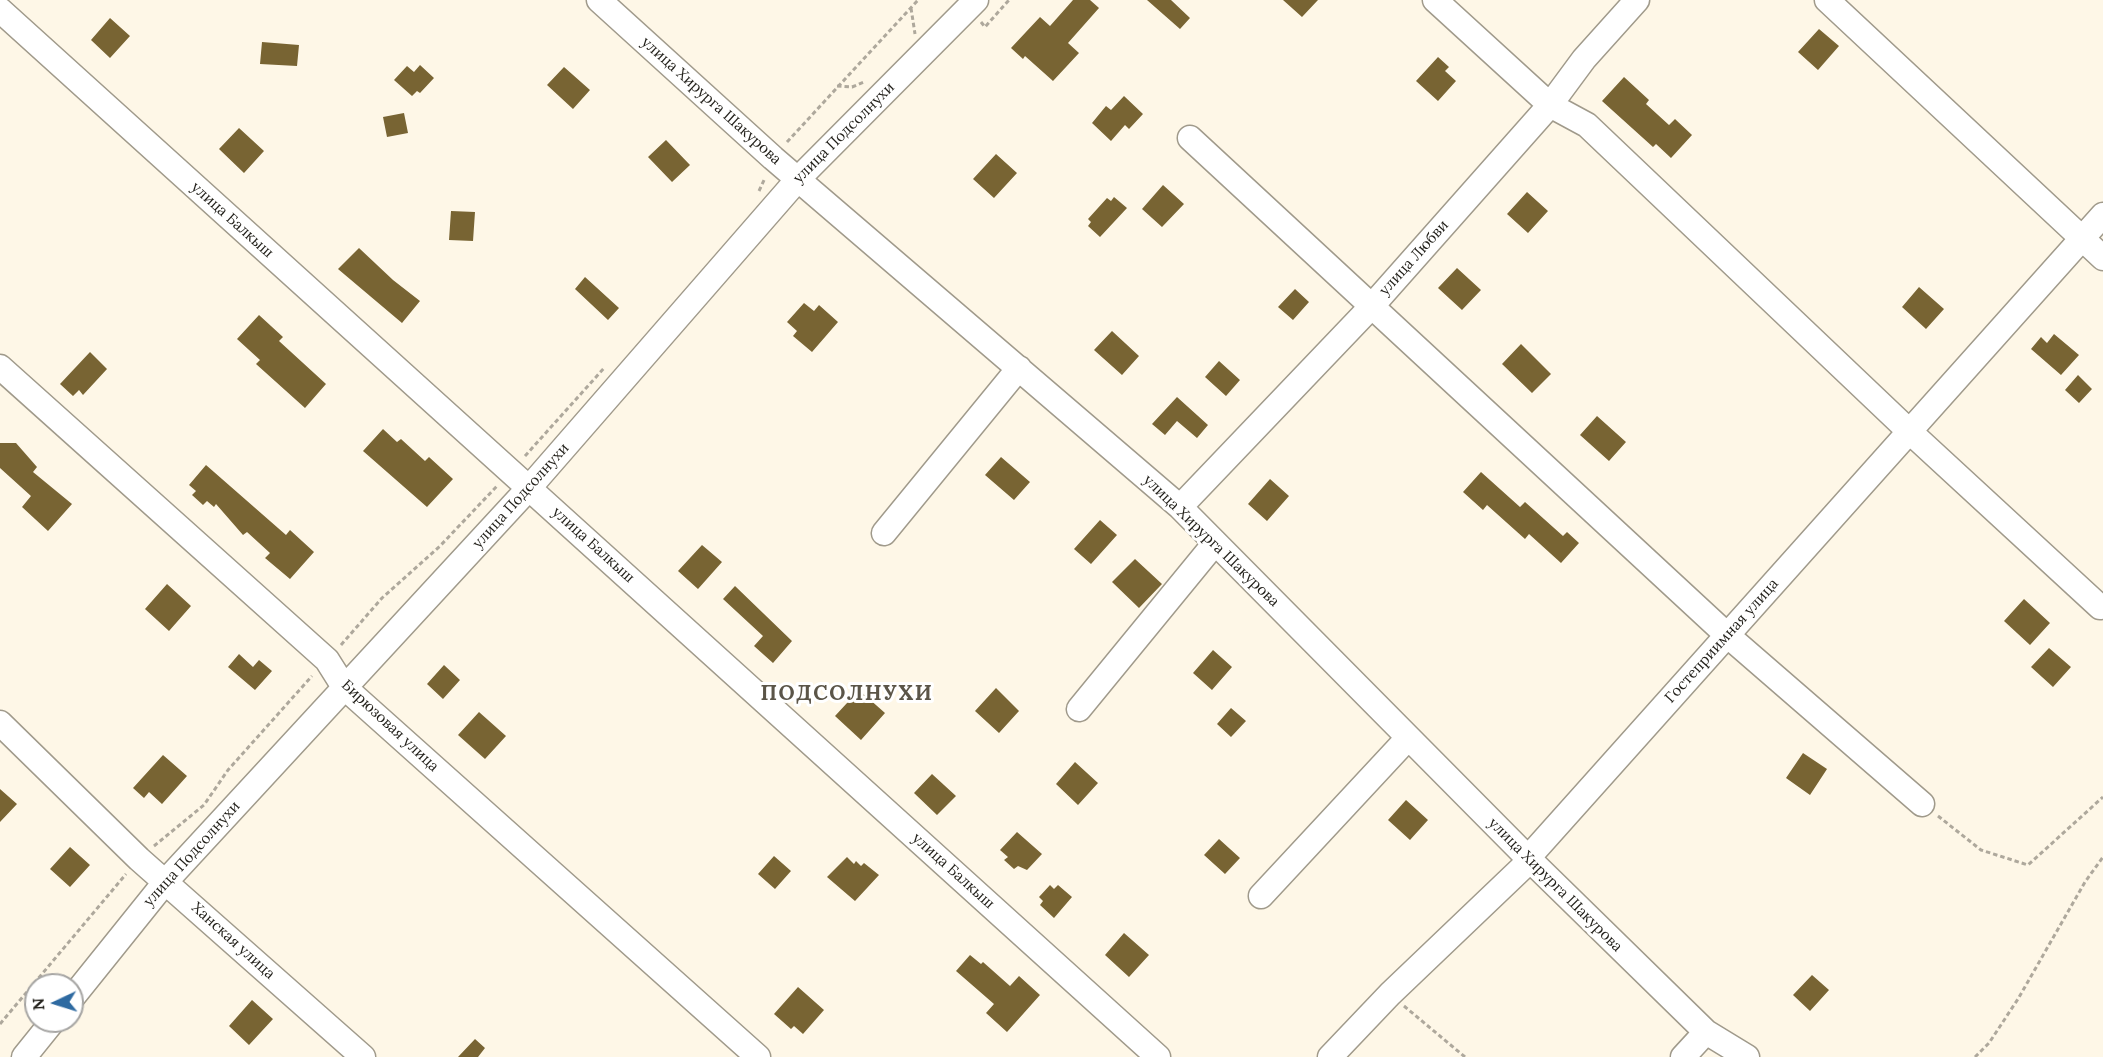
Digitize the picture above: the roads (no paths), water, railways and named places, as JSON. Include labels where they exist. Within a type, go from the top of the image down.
[{"type":"street","name":"улица Хирурга Шакурова","points":[[599,0],[773,158],[1180,507],[1528,858],[1706,1032],[1747,1057]]},
{"type":"street","name":"улица Подсолнухи","points":[[84,983],[166,881],[529,488],[799,178],[976,0]]},
{"type":"street","points":[[1435,0],[1550,105],[1587,125],[1909,431],[2100,607]]},
{"type":"street","name":"улица Любви","points":[[1180,507],[1371,307],[1550,105],[1584,59],[1637,0]]},
{"type":"street","points":[[1827,0],[2103,258]]},
{"type":"street","name":"улица Балкыш","points":[[0,10],[1158,1057]]},
{"type":"street","points":[[1190,138],[1727,635],[1922,804]]},
{"type":"street","name":"Гостеприимная улица","points":[[1330,1057],[1390,994],[1522,868],[1528,858],[2103,215]]},
{"type":"street","name":"Бирюзовая улица","points":[[0,367],[327,660],[344,687],[758,1057]]},
{"type":"street","points":[[884,533],[1019,368]]},
{"type":"street","points":[[1079,709],[1215,543]]},
{"type":"street","name":"Ханская улица","points":[[0,723],[139,859],[363,1057]]},
{"type":"street","points":[[1261,896],[1408,738]]},
{"type":"street","points":[[1683,1057],[1706,1032]]},
{"type":"street","points":[[24,1057],[43,1033]]},
{"type":"district","name":"ПОДСОЛНУХИ","points":[[847,694]]}]
